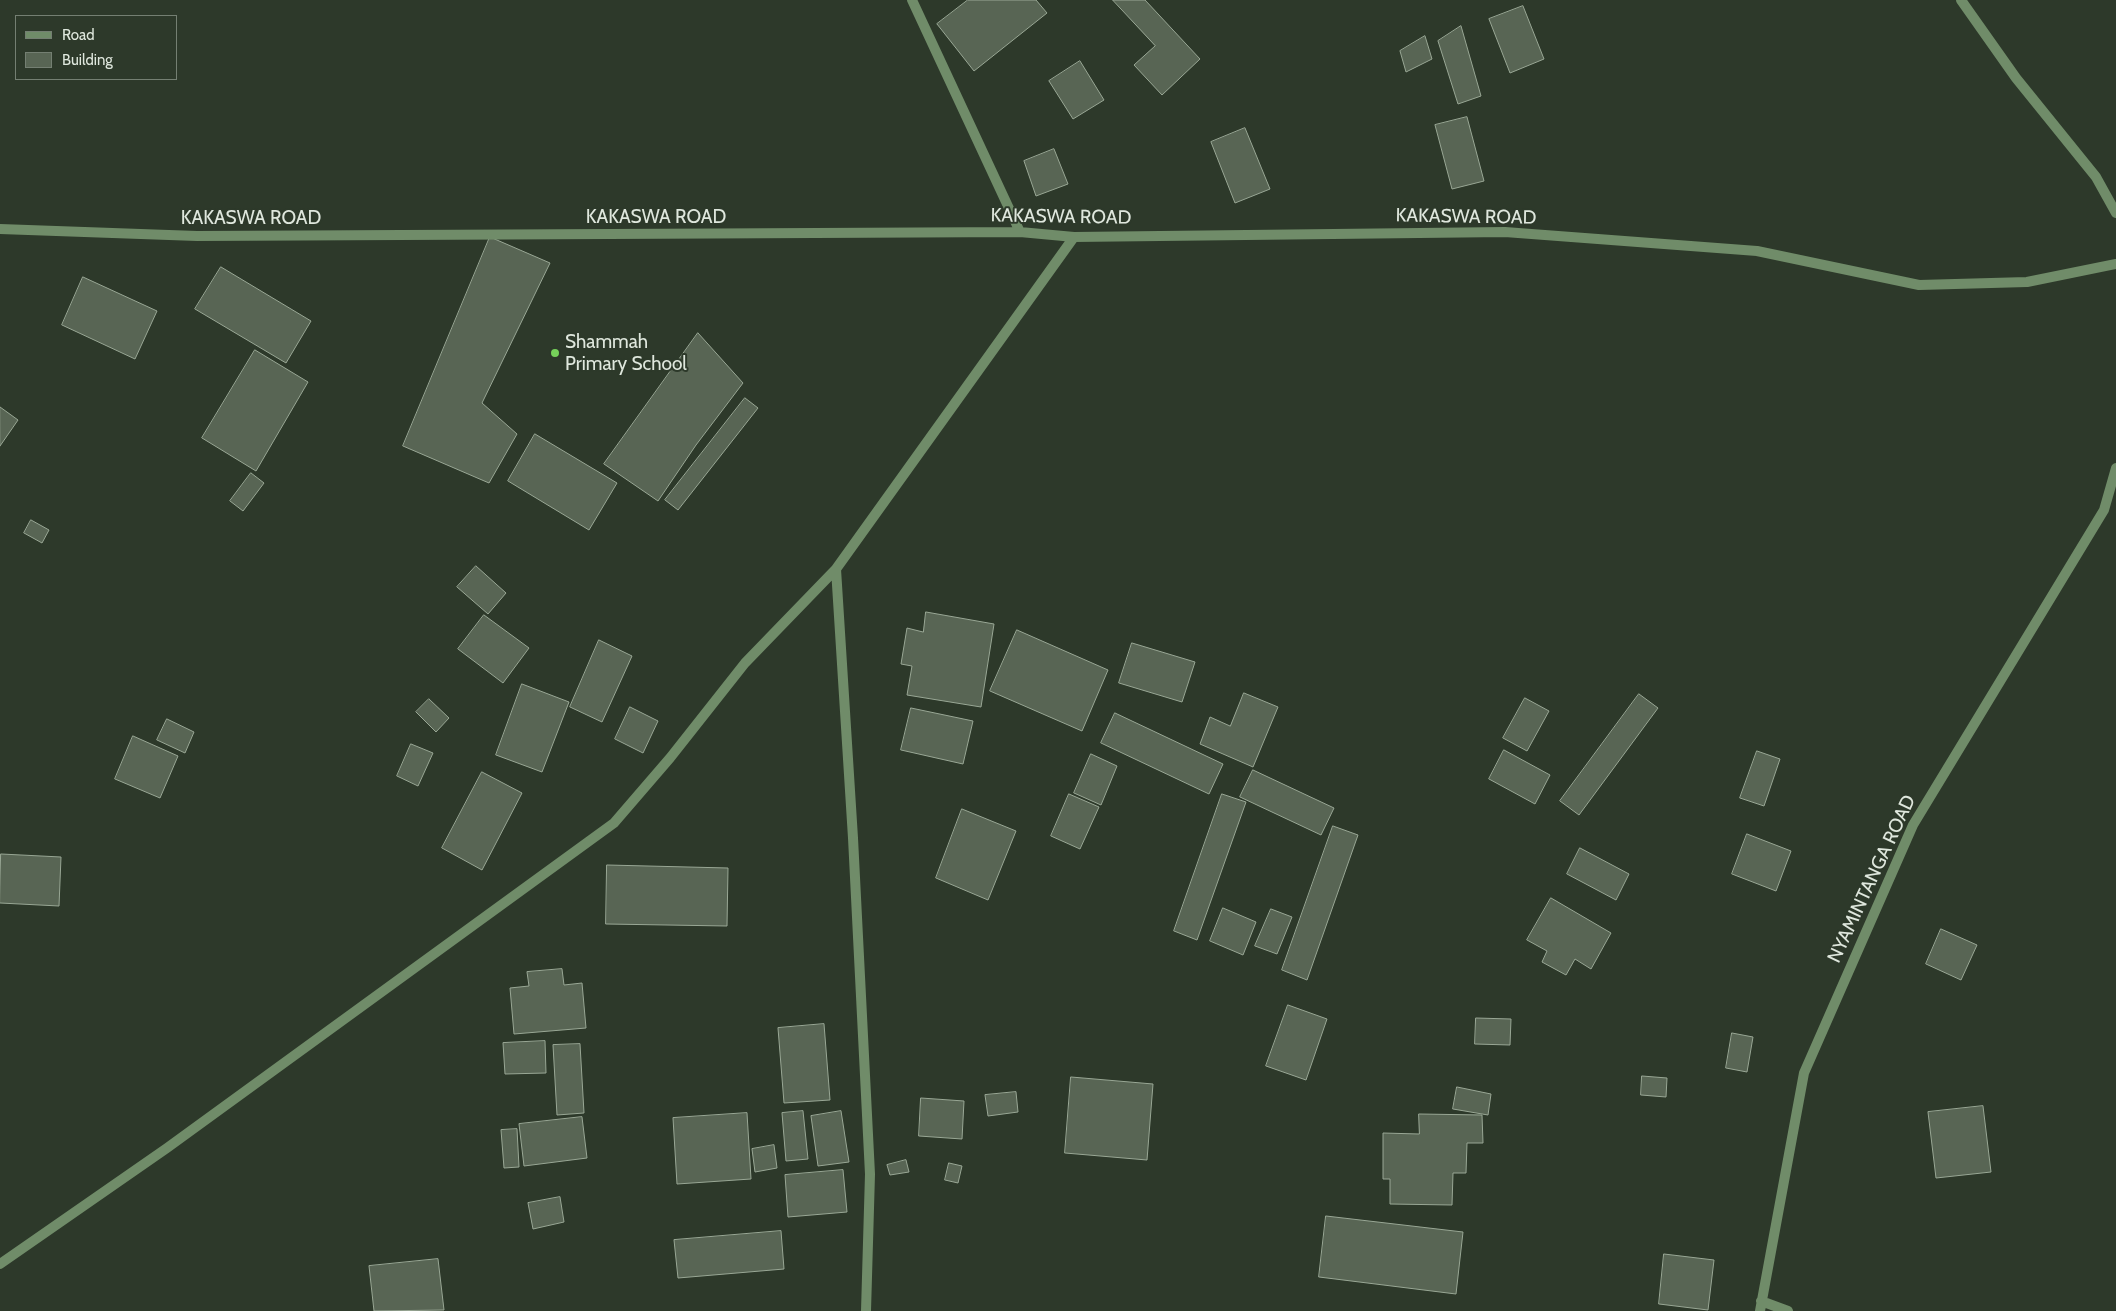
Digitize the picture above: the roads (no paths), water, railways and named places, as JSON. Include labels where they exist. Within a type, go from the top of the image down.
[{"type":"street","points":[[912,0],[1020,232]]},
{"type":"street","points":[[1962,0],[2016,78],[2096,177],[2116,213]]},
{"type":"street","name":"KAKASWA ROAD","points":[[0,229],[197,236],[1020,232],[1074,238],[1505,232],[1757,251],[1919,285],[2027,282],[2116,264]]},
{"type":"street","points":[[0,1264],[175,1142],[614,823],[670,758],[745,662],[836,569],[1074,238]]},
{"type":"street","name":"NYAMINTANGA ROAD","points":[[1760,1306],[1804,1073],[1913,825],[2104,510],[2116,468]]},
{"type":"street","points":[[836,569],[853,838],[870,1174],[866,1311]]},
{"type":"street","points":[[1760,1306],[1788,1311]]},
{"type":"place","name":"Shammah Primary School","points":[[555,353]]}]
